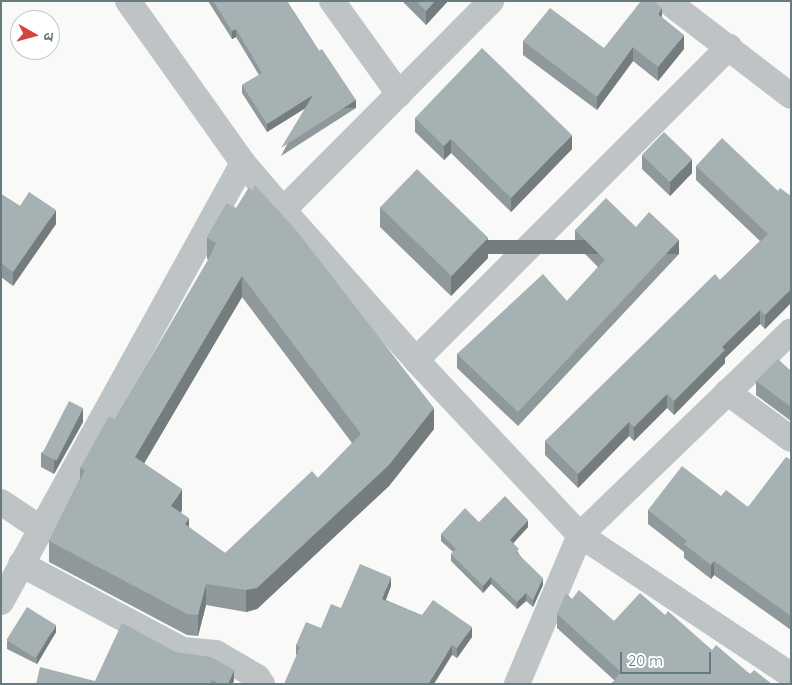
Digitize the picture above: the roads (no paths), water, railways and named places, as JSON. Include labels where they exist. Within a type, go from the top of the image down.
[{"type":"street","points":[[128,1],[244,163],[282,210],[416,360],[580,535],[791,675]]},
{"type":"street","points":[[332,1],[399,94]]},
{"type":"street","points":[[282,210],[491,1]]},
{"type":"street","points":[[667,1],[791,96]]},
{"type":"street","points":[[416,360],[729,47]]},
{"type":"street","points":[[1,602],[40,528],[244,163]]},
{"type":"street","points":[[518,684],[580,535],[791,331]]},
{"type":"street","points":[[727,392],[791,439]]},
{"type":"street","points":[[1,502],[40,528]]},
{"type":"street","points":[[21,564],[183,650],[216,653],[257,677],[262,684]]}]
